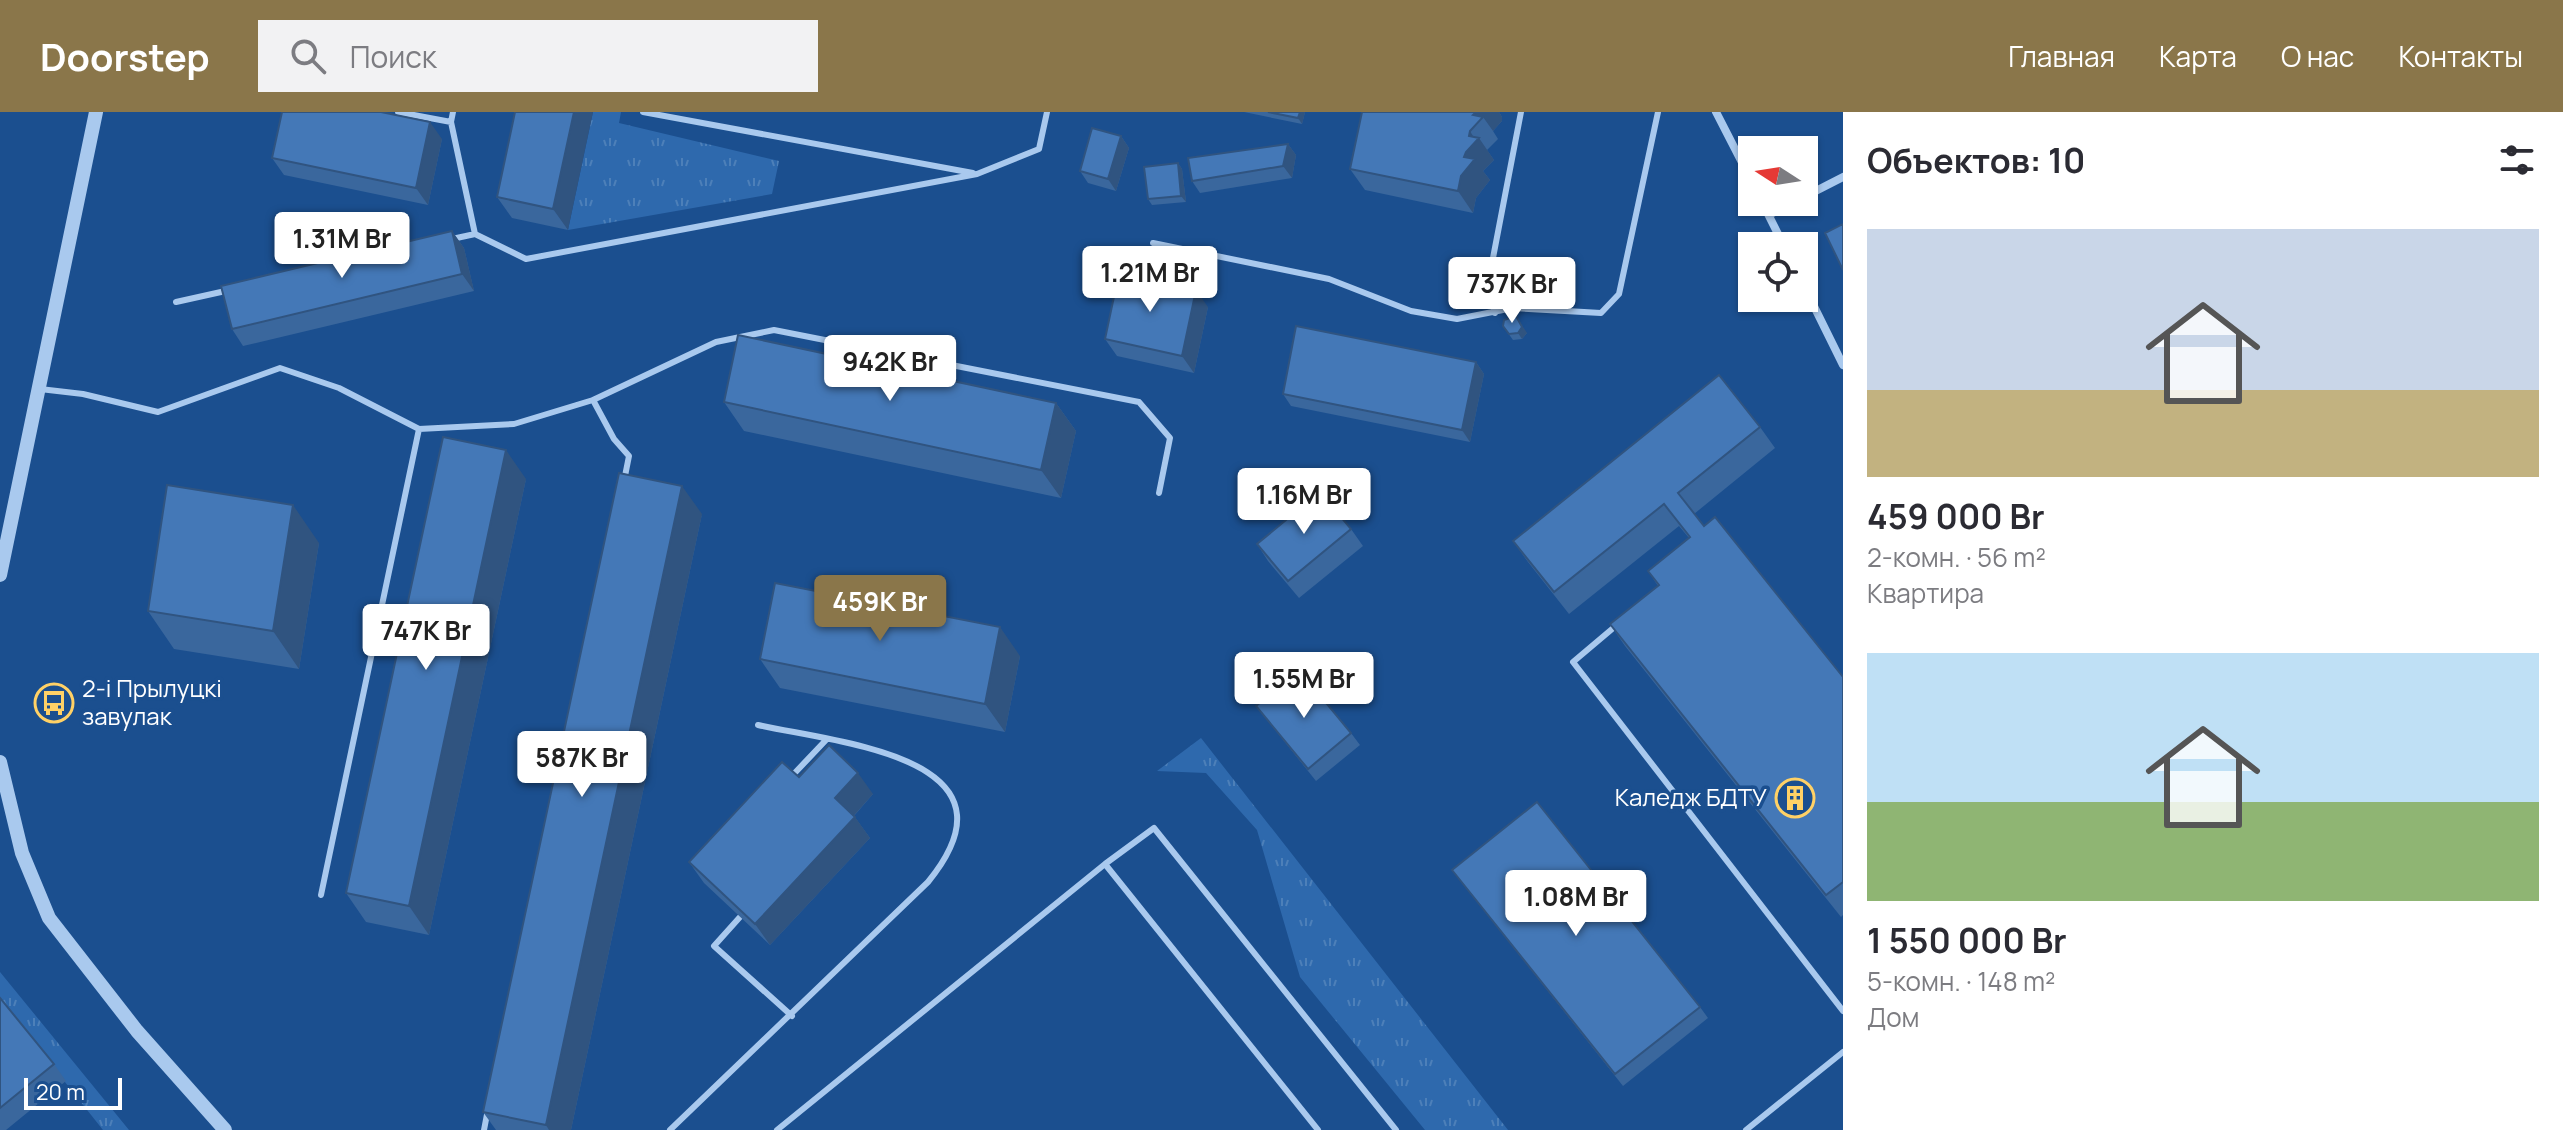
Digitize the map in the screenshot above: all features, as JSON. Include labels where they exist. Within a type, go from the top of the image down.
[{"type":"street","points":[[0,575],[96,112]]},
{"type":"street","points":[[1716,112],[1738,155]]},
{"type":"street","points":[[1818,190],[1843,177]]},
{"type":"street","points":[[1817,312],[1843,365]]},
{"type":"street","points":[[0,762],[22,853],[49,918],[137,1031],[225,1130]]},
{"type":"lane","points":[[398,112],[451,122]]},
{"type":"lane","points":[[453,112],[451,122],[475,234]]},
{"type":"lane","points":[[643,112],[977,174]]},
{"type":"lane","points":[[445,241],[475,234],[526,259],[977,174],[1039,149],[1047,112]]},
{"type":"lane","points":[[1495,313],[1488,284],[1521,112]]},
{"type":"lane","points":[[1153,243],[1329,279],[1411,311],[1457,319],[1540,308],[1601,313],[1619,294],[1658,112]]},
{"type":"lane","points":[[176,302],[235,289]]},
{"type":"lane","points":[[37,389],[83,394],[158,412],[280,368],[339,388],[419,429],[514,424],[593,400],[716,342],[774,330],[1139,402],[1170,438],[1159,493]]},
{"type":"lane","points":[[593,400],[614,439],[629,456],[623,487]]},
{"type":"lane","points":[[321,895],[419,429]]},
{"type":"lane","points":[[1621,622],[1573,662],[1843,1011]]},
{"type":"lane","points":[[670,1130],[928,882],[949,857],[957,833],[956,807],[947,786],[929,770],[906,757],[758,725]]},
{"type":"lane","points":[[783,786],[826,740]]},
{"type":"lane","points":[[777,1130],[1105,864],[1154,828],[1396,1130]]},
{"type":"lane","points":[[1105,864],[1318,1130]]},
{"type":"lane","points":[[740,917],[714,946],[792,1016]]},
{"type":"lane","points":[[1746,1130],[1843,1052]]},
{"type":"lane","points":[[484,1130],[490,1099]]},
{"type":"green space","points":[[593,112],[621,112],[619,123],[779,161],[772,194],[568,230]]},
{"type":"green space","points":[[1201,738],[1508,1130],[1425,1130],[1300,977],[1257,830],[1206,773],[1157,771]]},
{"type":"green space","points":[[0,972],[129,1130],[103,1130],[0,1000]]},
{"type":"building","points":[[282,112],[381,112],[430,122],[416,188],[272,158]]},
{"type":"building","points":[[515,112],[574,112],[553,209],[497,197]]},
{"type":"building","points":[[1268,112],[1300,112],[1298,118]]},
{"type":"building","points":[[1362,112],[1476,112],[1473,115],[1483,117],[1470,131],[1469,136],[1479,138],[1464,157],[1475,159],[1461,176],[1458,191],[1350,169]]},
{"type":"building","points":[[1092,128],[1121,136],[1108,179],[1080,171]]},
{"type":"building","points":[[1288,144],[1283,166],[1192,181],[1188,158]]},
{"type":"building","points":[[1178,163],[1181,196],[1148,199],[1144,167]]},
{"type":"building","points":[[1843,224],[1843,270],[1825,233]]},
{"type":"building","points":[[452,231],[462,274],[232,329],[221,286]]},
{"type":"building","points":[[1119,273],[1196,290],[1182,356],[1105,339]]},
{"type":"building","points":[[1516,316],[1522,327],[1518,333],[1509,334],[1503,326],[1504,320]]},
{"type":"building","points":[[1296,326],[1476,362],[1462,430],[1283,394]]},
{"type":"building","points":[[738,335],[1056,403],[1041,470],[724,402]]},
{"type":"building","name":"Каледж БДТУ","points":[[1719,375],[1760,427],[1678,493],[1704,526],[1715,517],[1843,677],[1843,882],[1826,895],[1610,624],[1659,585],[1648,571],[1690,537],[1664,504],[1554,592],[1513,541]]},
{"type":"building","points":[[443,437],[506,450],[409,906],[346,893]]},
{"type":"building","points":[[619,473],[682,486],[546,1125],[483,1112]]},
{"type":"building","points":[[167,485],[293,505],[273,631],[148,611]]},
{"type":"building","points":[[1320,492],[1351,529],[1288,581],[1257,544]]},
{"type":"building","points":[[775,583],[1000,627],[985,704],[760,659]]},
{"type":"building","points":[[1299,670],[1351,733],[1308,769],[1256,706]]},
{"type":"building","points":[[829,745],[858,773],[835,798],[855,817],[755,924],[689,862],[782,762],[799,777]]},
{"type":"building","points":[[1537,802],[1700,1007],[1615,1074],[1452,870]]},
{"type":"building","points":[[0,998],[54,1064],[0,1108]]},
{"type":"place","name":"2-і Прылуцкі завулак","points":[[54,703]]},
{"type":"place","name":"Каледж БДТУ","points":[[1795,798]]}]
